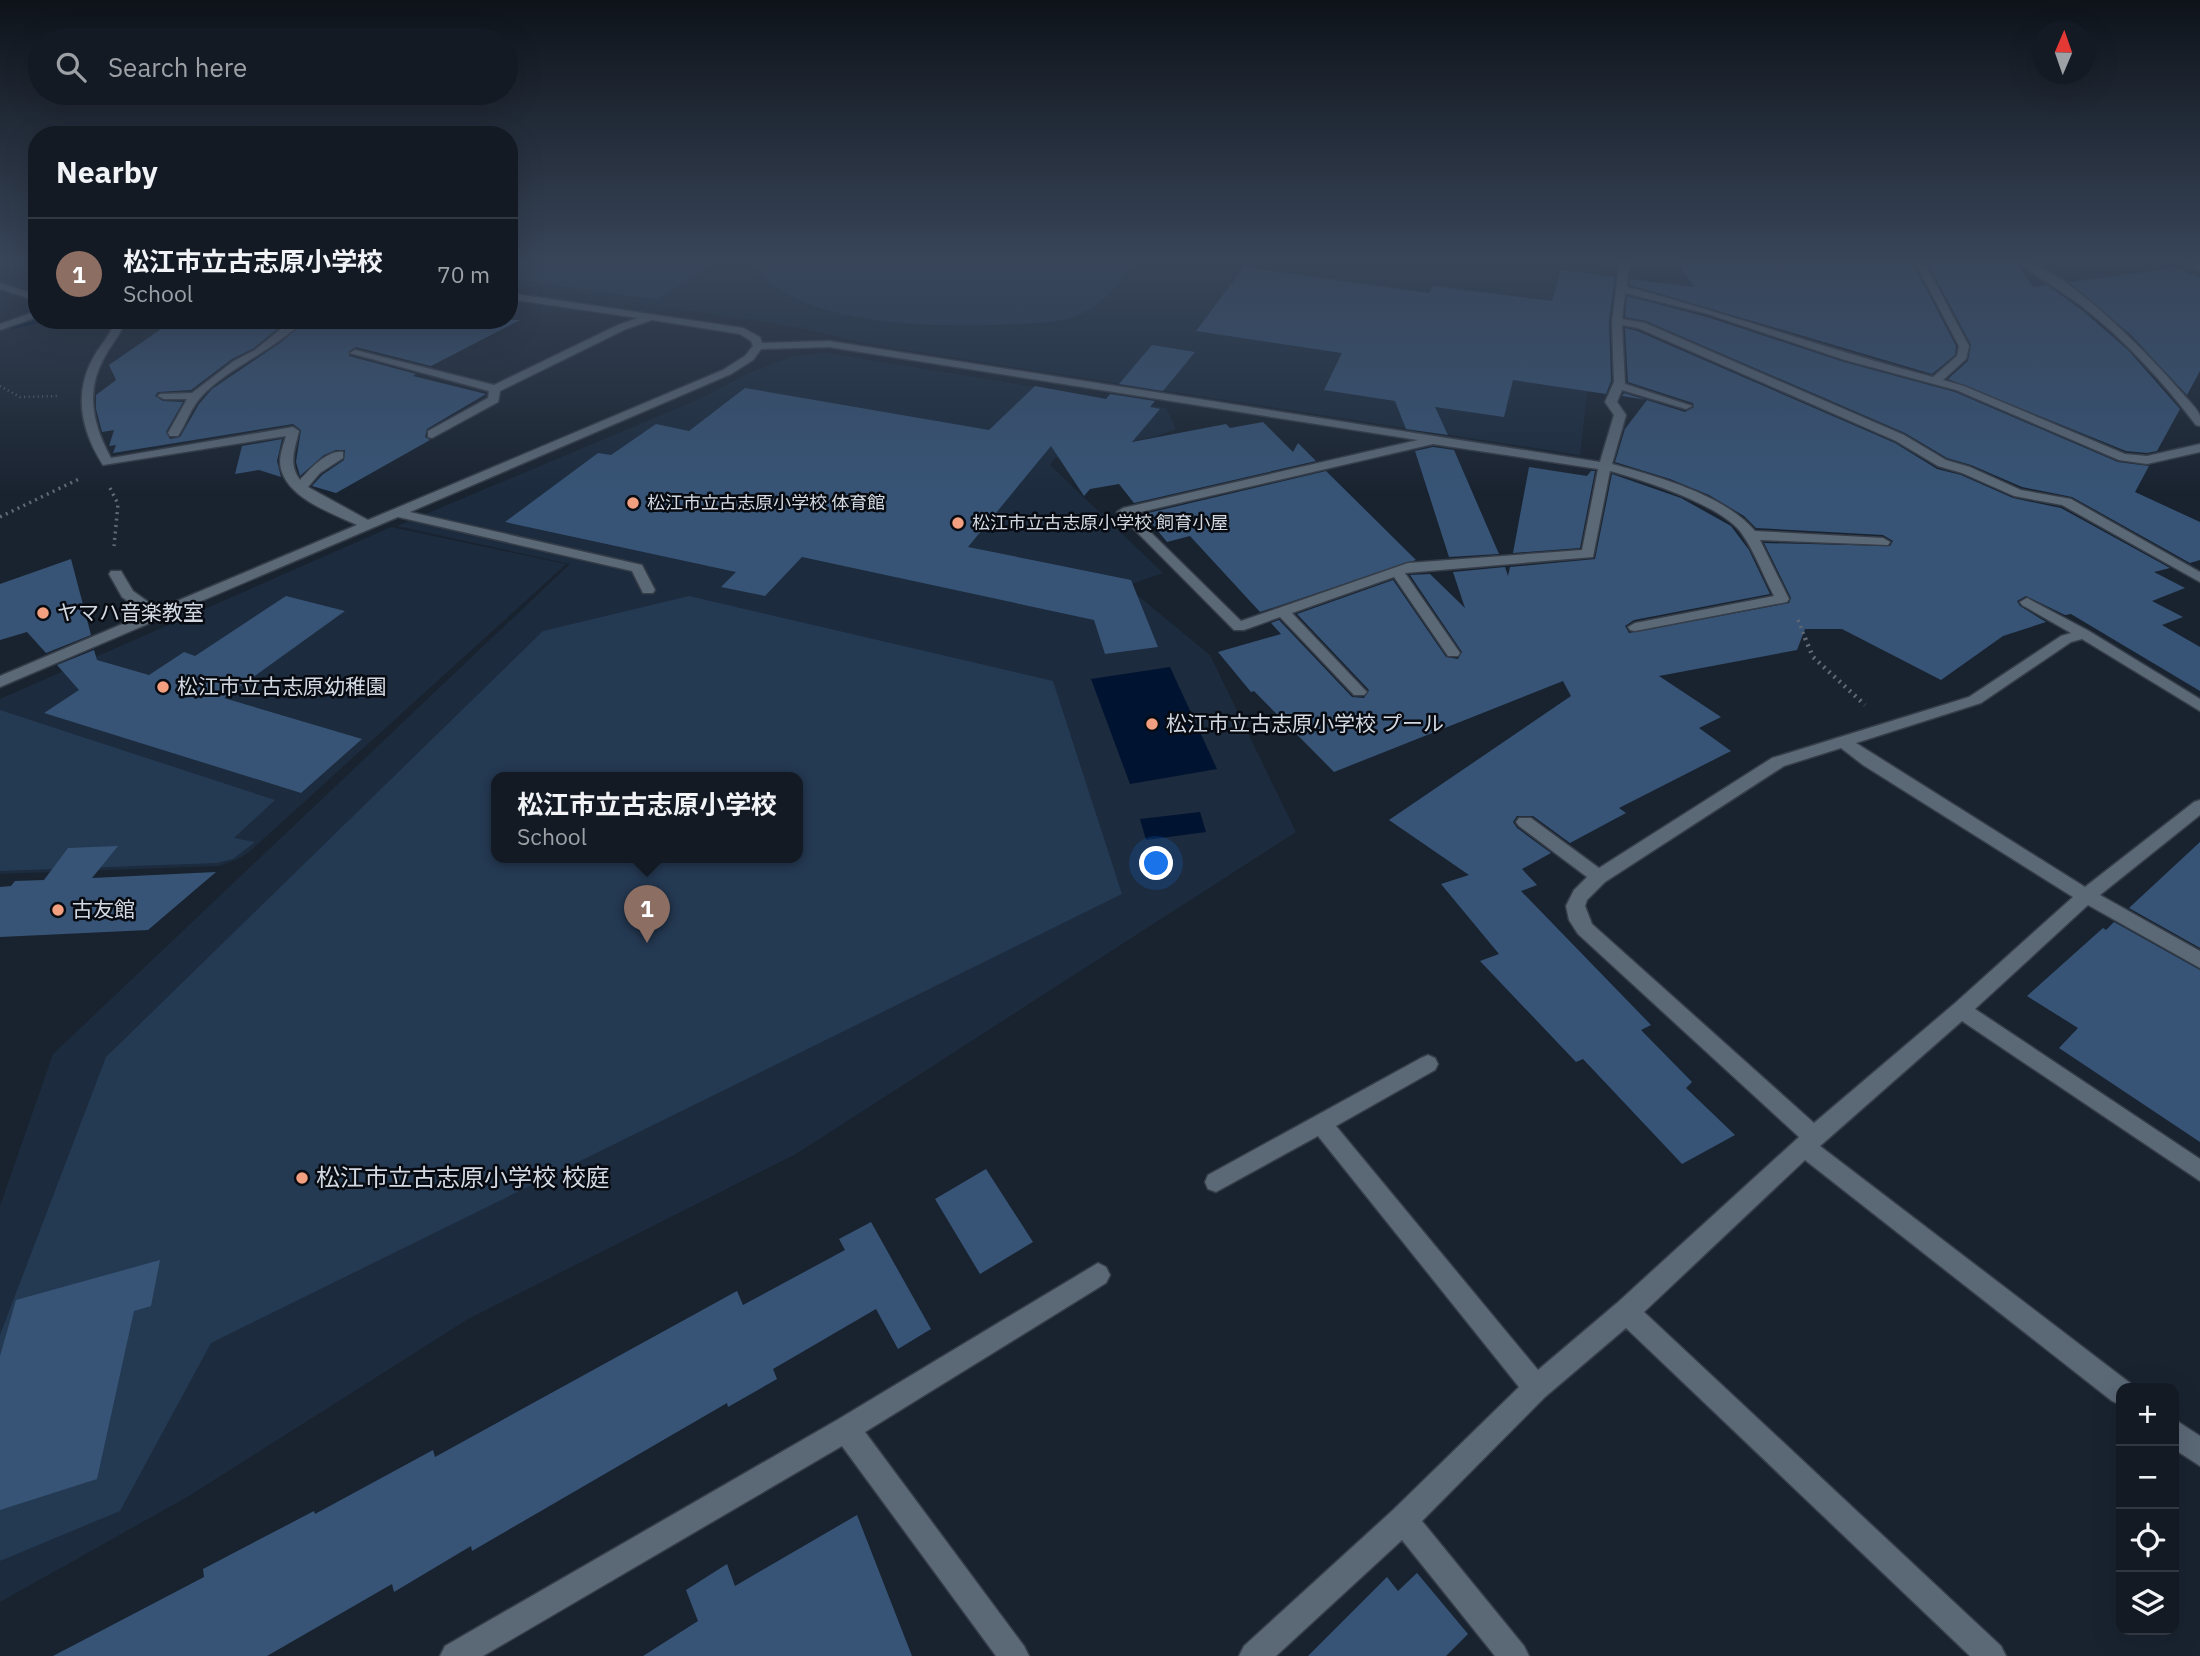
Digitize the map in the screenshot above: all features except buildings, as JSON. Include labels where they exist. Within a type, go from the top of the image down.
[{"type":"street","points":[[112,339],[93,365],[87,392],[87,415],[91,434],[104,466],[293,431],[286,464],[288,473],[300,488],[367,525]]},
{"type":"street","points":[[174,433],[194,396],[275,339]]},
{"type":"street","points":[[355,353],[495,388],[596,339]]},
{"type":"street","points":[[756,339],[758,346]]},
{"type":"street","points":[[1435,439],[1123,512],[1240,628],[1408,567],[1588,554],[1605,466],[1620,415],[1611,402],[1619,386],[1618,339]]},
{"type":"street","points":[[1674,339],[1900,438],[1942,463],[1966,470],[2018,493],[2066,502],[2200,578]]},
{"type":"street","points":[[1793,339],[1979,395],[2123,457],[2147,460],[2200,448]]},
{"type":"street","points":[[1936,382],[1962,357],[1964,346],[1960,339]]},
{"type":"street","points":[[2129,339],[2200,423]]},
{"type":"street","points":[[0,682],[727,372],[749,358],[758,346],[796,343],[829,344],[1605,466],[1633,473],[1708,504],[1743,526],[1782,599],[1636,627]]},
{"type":"street","points":[[1619,386],[1686,406]]},
{"type":"street","points":[[432,434],[494,400],[495,388]]},
{"type":"street","points":[[164,396],[194,396]]},
{"type":"street","points":[[300,488],[316,471],[339,455]]},
{"type":"street","points":[[398,513],[637,568],[648,590]]},
{"type":"street","points":[[1749,535],[1883,542]]},
{"type":"street","points":[[1397,571],[1453,653]]},
{"type":"street","points":[[116,574],[127,594],[157,615]]},
{"type":"street","points":[[2027,602],[2200,706]]},
{"type":"street","points":[[1283,612],[1359,692]]},
{"type":"street","points":[[2084,634],[2066,639],[1975,700],[1778,762],[1599,877],[1577,898],[1575,906],[1578,921],[1585,929],[1809,1141],[2116,1388]]},
{"type":"street","points":[[1844,742],[1869,761],[2086,895],[2200,960]]},
{"type":"street","points":[[1254,1656],[1403,1520],[1536,1388],[1626,1312],[1809,1141],[1961,1010],[2086,895],[2200,806]]},
{"type":"street","points":[[1525,822],[1599,877]]},
{"type":"street","points":[[1961,1010],[2200,1171]]},
{"type":"street","points":[[1216,1182],[1428,1064]]},
{"type":"street","points":[[1321,1124],[1536,1388]]},
{"type":"street","points":[[455,1656],[846,1429],[1098,1275]]},
{"type":"street","points":[[1626,1312],[1991,1656]]},
{"type":"street","points":[[846,1429],[1014,1656]]},
{"type":"street","points":[[2179,1436],[2200,1453]]},
{"type":"street","points":[[1403,1520],[1514,1656]]},
{"type":"path","points":[[0,386],[11,396],[23,399],[87,392]]},
{"type":"path","points":[[0,517],[104,466],[118,504],[112,542],[122,569],[116,574]]},
{"type":"path","points":[[1782,599],[1792,604],[1813,657],[1866,705]]},
{"type":"shaded area","points":[[850,339],[1593,339],[1580,455]]},
{"type":"shaded area","points":[[826,353],[1166,408],[1176,429],[1158,436],[1055,458],[1050,465],[1163,573],[1126,586],[1210,655],[1296,832],[796,1154],[468,1319],[189,1496],[0,1602],[0,1206],[53,1054],[570,564],[397,526],[697,400],[751,372],[794,356]]},
{"type":"shaded area","points":[[391,527],[566,564],[249,852],[238,859],[219,866],[0,874],[0,699]]},
{"type":"shaded area","name":"松江市立古志原小学校 校庭","points":[[689,596],[1053,681],[1122,894],[211,1343],[120,1511],[0,1561],[0,1335],[106,1057],[543,631]]},
{"type":"shaded area","name":"松江市立古志原小学校 プール","points":[[1170,667],[1217,769],[1130,784],[1091,679]]},
{"type":"shaded area","points":[[0,710],[275,800],[234,838],[255,842],[233,859],[217,863],[0,871]]},
{"type":"shaded area","points":[[1200,812],[1206,832],[1146,840],[1140,819]]},
{"type":"place","name":"松江市立古志原小学校 体育館","points":[[633,503]]},
{"type":"place","name":"松江市立古志原小学校 飼育小屋","points":[[958,523]]},
{"type":"place","name":"ヤマハ音楽教室","points":[[43,613]]},
{"type":"place","name":"松江市立古志原幼稚園","points":[[163,687]]},
{"type":"place","name":"松江市立古志原小学校 プール","points":[[1152,724]]},
{"type":"place","name":"古友館","points":[[58,910]]},
{"type":"place","name":"松江市立古志原小学校","points":[[647,943]]},
{"type":"place","name":"松江市立古志原小学校 校庭","points":[[302,1178]]}]
